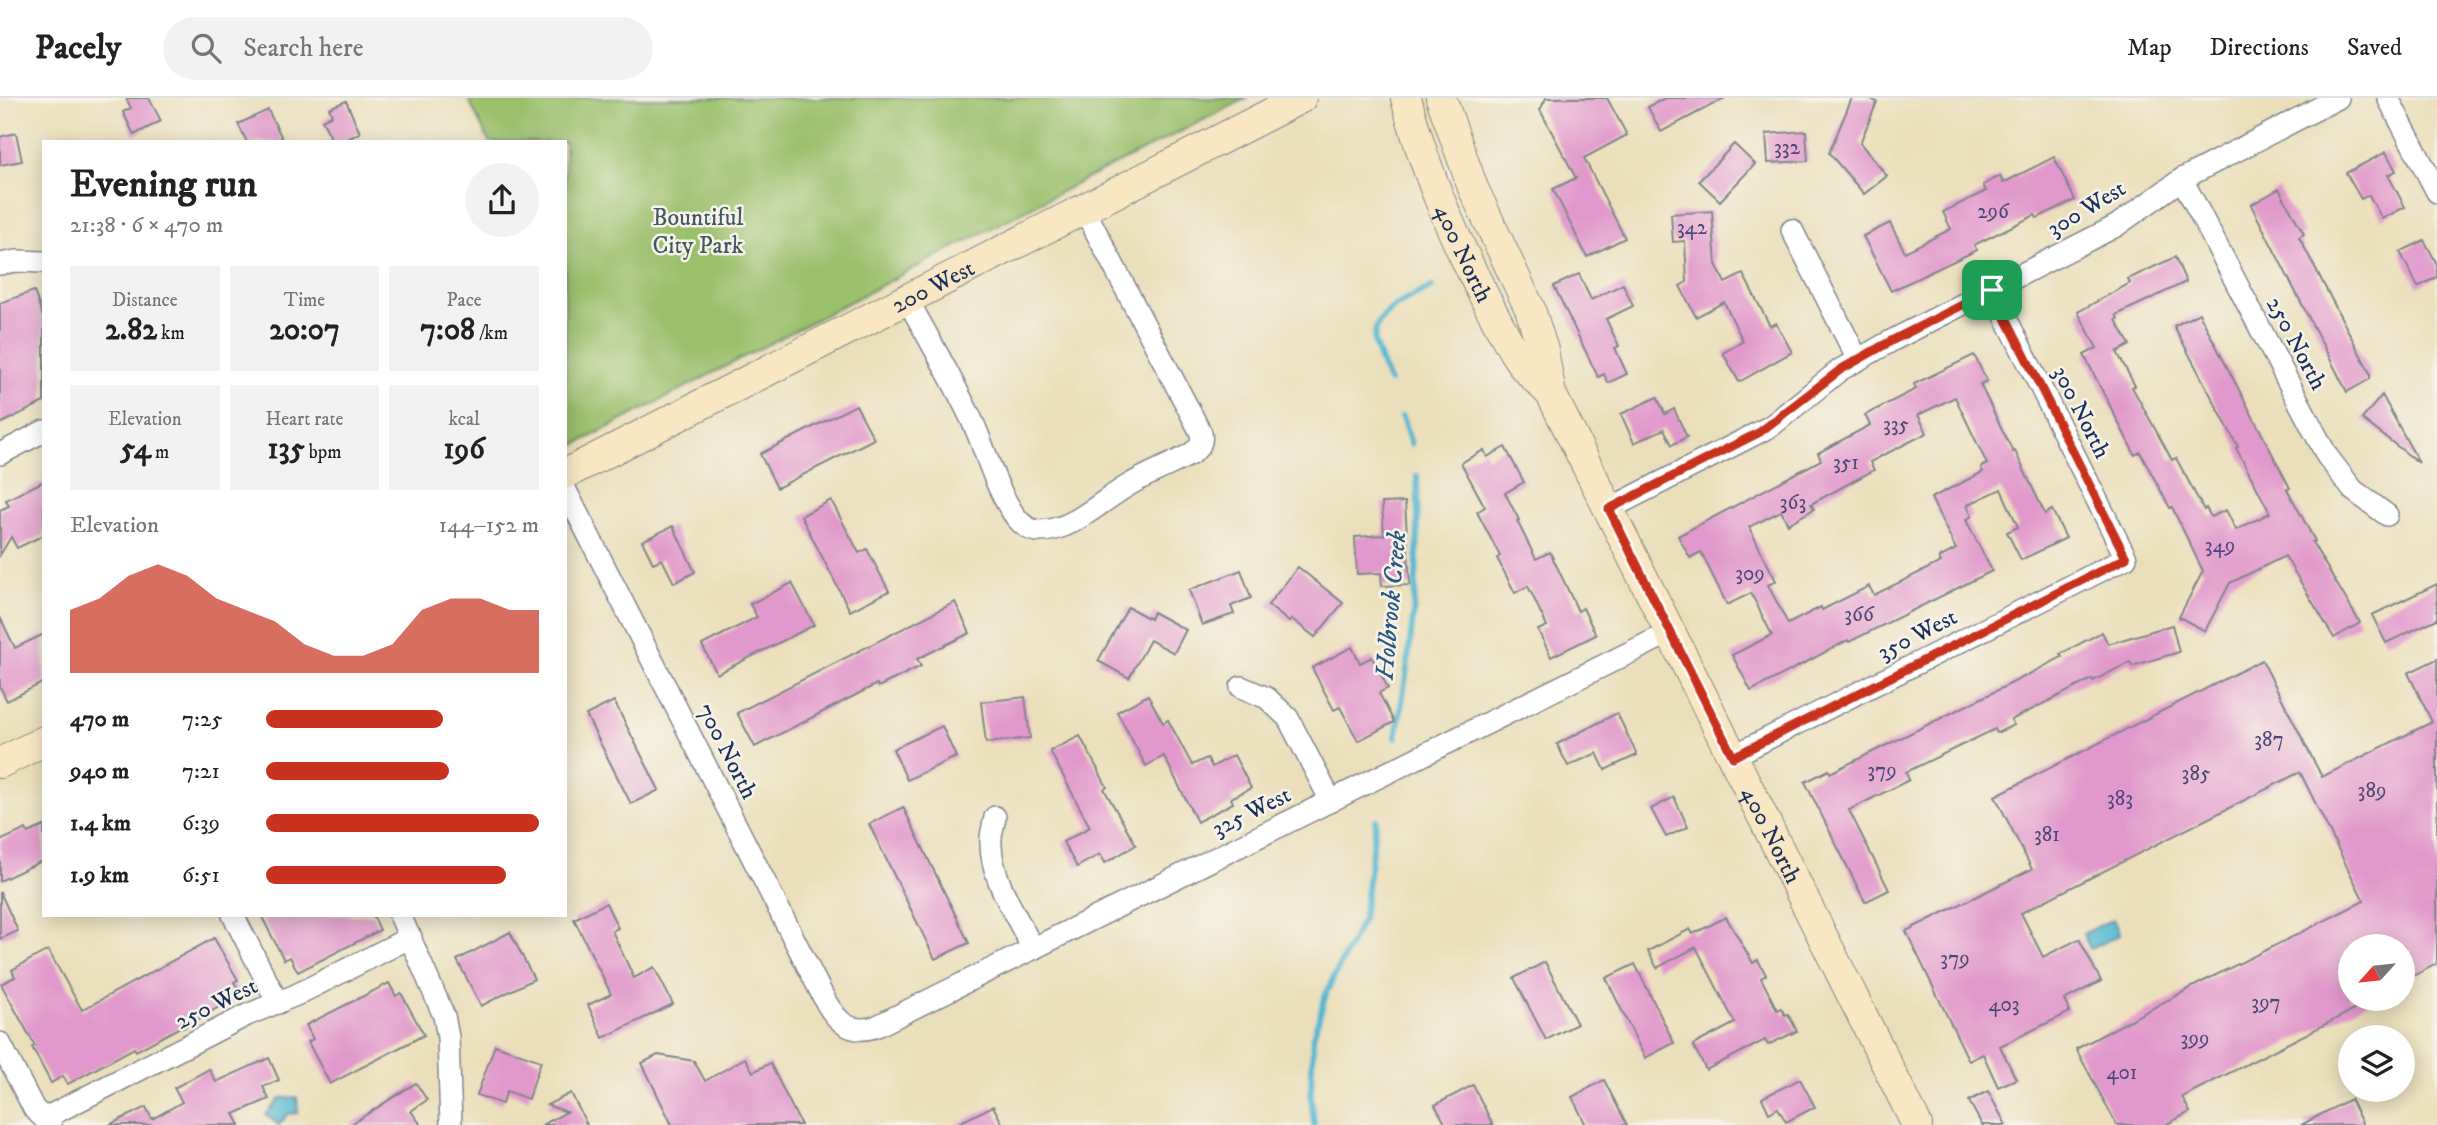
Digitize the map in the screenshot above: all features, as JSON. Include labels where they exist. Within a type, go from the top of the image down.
[{"type":"main road","name":"200 West","points":[[567,473],[1301,98]]},
{"type":"main road","name":"400 North","points":[[1406,98],[1428,174],[1451,228],[1514,352],[1524,367],[1551,394]]},
{"type":"main road","name":"400 North","points":[[1441,98],[1473,188],[1530,309],[1543,350],[1551,394],[1917,1125]]},
{"type":"main road","points":[[0,763],[42,742]]},
{"type":"street","name":"300 West","points":[[1609,509],[1771,426],[1824,382],[1858,360],[2116,226],[2182,179],[2338,98]]},
{"type":"street","points":[[2388,98],[2437,192]]},
{"type":"street","name":"250 North","points":[[2182,179],[2327,456],[2353,490],[2387,515]]},
{"type":"street","points":[[907,299],[965,405],[992,474],[1012,511],[1028,528],[1036,531],[1064,525],[1126,486],[1191,454],[1200,447],[1202,440],[1201,433],[1084,209]]},
{"type":"street","points":[[1792,230],[1858,360]]},
{"type":"street","points":[[0,264],[16,261],[42,262]]},
{"type":"street","name":"300 North","points":[[1992,290],[2126,558]]},
{"type":"street","points":[[0,454],[42,432]]},
{"type":"street","name":"700 North","points":[[567,493],[827,1004],[839,1020],[852,1029]]},
{"type":"street","name":"350 West","points":[[1733,757],[2126,558]]},
{"type":"street","name":"325 West","points":[[852,1029],[877,1026],[1671,632]]},
{"type":"street","points":[[1241,687],[1267,698],[1288,718],[1331,801]]},
{"type":"street","points":[[995,817],[991,840],[993,862],[1033,949]]},
{"type":"street","points":[[234,917],[278,1003]]},
{"type":"street","points":[[401,917],[444,1016],[451,1125]]},
{"type":"street","name":"250 West","points":[[48,1122],[247,1015],[296,995],[411,937]]},
{"type":"street","points":[[0,1043],[34,1109],[48,1122]]},
{"type":"green space","name":"Bountiful City Park","points":[[468,98],[1247,98],[567,449],[567,140],[488,140]]},
{"type":"water","points":[[2113,919],[2120,935],[2090,949],[2083,934]]},
{"type":"water","points":[[297,1097],[298,1113],[288,1114],[279,1125],[266,1115],[280,1098]]},
{"type":"building","points":[[126,98],[149,98],[161,121],[134,135],[123,112],[131,108]]},
{"type":"building","points":[[1546,98],[1607,98],[1627,135],[1584,158],[1625,238],[1587,257],[1553,189],[1576,178],[1540,110]]},
{"type":"building","points":[[1665,98],[1725,98],[1661,132],[1648,107]]},
{"type":"building","points":[[1852,98],[1868,98],[1877,102],[1860,143],[1887,176],[1864,194],[1829,153]]},
{"type":"building","points":[[346,101],[360,133],[345,140],[332,140],[322,120],[332,115],[329,108]]},
{"type":"building","points":[[268,110],[283,140],[246,140],[238,124]]},
{"type":"building","points":[[1806,131],[1808,161],[1768,163],[1766,134]]},
{"type":"building","points":[[16,133],[22,161],[0,165],[0,137]]},
{"type":"building","points":[[1734,144],[1755,164],[1720,201],[1699,181]]},
{"type":"building","points":[[2386,152],[2396,171],[2388,175],[2405,207],[2382,219],[2369,195],[2361,199],[2346,173]]},
{"type":"building","points":[[2054,157],[2075,200],[2037,218],[2035,215],[1974,245],[1977,250],[1891,291],[1863,236],[1890,223],[1905,252],[1951,229],[1943,212],[1986,191],[1983,185],[2000,176],[2003,183]]},
{"type":"building","points":[[2279,189],[2304,234],[2299,237],[2370,373],[2370,379],[2347,392],[2251,205]]},
{"type":"building","points":[[1712,211],[1716,264],[1725,283],[1743,274],[1770,326],[1776,323],[1792,352],[1739,382],[1723,353],[1743,341],[1724,302],[1696,317],[1680,286],[1687,282],[1685,241],[1673,242],[1671,214]]},
{"type":"building","points":[[2424,240],[2437,264],[2437,277],[2418,287],[2400,252]]},
{"type":"building","points":[[2175,257],[2186,282],[2116,315],[2116,320],[2130,345],[2117,352],[2135,386],[2132,387],[2172,460],[2176,458],[2204,510],[2206,508],[2211,517],[2226,510],[2236,530],[2270,513],[2174,326],[2199,313],[2290,488],[2287,489],[2315,541],[2312,542],[2360,623],[2334,638],[2285,556],[2230,583],[2205,631],[2179,617],[2203,571],[2172,507],[2170,508],[2140,452],[2135,455],[2084,355],[2097,348],[2078,312],[2130,283],[2128,279]]},
{"type":"building","points":[[1579,274],[1591,300],[1623,284],[1633,306],[1606,319],[1619,346],[1615,348],[1627,374],[1608,383],[1604,374],[1598,377],[1554,286]]},
{"type":"building","points":[[34,291],[42,314],[42,403],[0,424],[0,303]]},
{"type":"building","points":[[1974,355],[1987,381],[1980,384],[2013,452],[2015,451],[2045,514],[2052,510],[2066,538],[2021,560],[2007,532],[2018,527],[2001,489],[1967,505],[1972,516],[1966,520],[1992,571],[1849,642],[1848,640],[1751,691],[1732,655],[1772,635],[1751,593],[1727,605],[1701,552],[1690,558],[1678,536],[1821,460],[1818,453],[1870,425],[1865,415],[1916,389],[1914,384]],"holes":[[[1955,397],[1987,464],[1981,467],[1983,472],[1931,498],[1956,549],[1939,558],[1941,562],[1874,595],[1869,586],[1788,624],[1768,585],[1776,581],[1749,527],[1781,511],[1788,524],[1814,509],[1811,504],[1874,470],[1870,462],[1927,433],[1918,415]]]},
{"type":"building","points":[[2382,395],[2419,463],[2362,419]]},
{"type":"building","points":[[1657,397],[1665,414],[1674,409],[1687,437],[1672,445],[1664,429],[1634,443],[1621,414]]},
{"type":"building","points":[[856,405],[874,439],[777,488],[760,454]]},
{"type":"building","points":[[1505,447],[1524,482],[1505,493],[1519,520],[1517,521],[1536,559],[1550,552],[1578,611],[1583,608],[1596,635],[1551,657],[1538,630],[1547,626],[1528,586],[1515,593],[1497,558],[1500,556],[1477,512],[1485,507],[1461,463],[1484,450],[1487,457]]},
{"type":"building","points":[[42,482],[42,536],[17,548],[11,537],[0,555],[0,510],[9,506],[6,500]]},
{"type":"building","points":[[831,500],[859,553],[867,549],[889,591],[850,611],[801,516]]},
{"type":"building","points":[[1405,502],[1410,585],[1382,586],[1381,573],[1357,574],[1355,537],[1384,535],[1382,503]]},
{"type":"building","points":[[673,526],[695,572],[674,583],[662,559],[653,563],[642,541]]},
{"type":"building","points":[[1298,567],[1343,603],[1315,637],[1292,619],[1289,622],[1268,605]]},
{"type":"building","points":[[1241,570],[1251,598],[1231,606],[1234,614],[1202,625],[1189,590]]},
{"type":"building","points":[[792,583],[814,625],[717,674],[702,645],[757,617],[750,604]]},
{"type":"building","points":[[2437,584],[2437,619],[2386,643],[2372,615]]},
{"type":"building","points":[[955,602],[970,633],[917,659],[921,666],[878,687],[877,684],[755,747],[737,713]]},
{"type":"building","points":[[1128,607],[1150,619],[1153,612],[1186,630],[1174,653],[1150,640],[1129,678],[1098,661]]},
{"type":"building","points":[[0,617],[15,648],[42,635],[42,683],[7,701],[0,687]]},
{"type":"building","points":[[2172,625],[2179,652],[2132,666],[2130,662],[2093,681],[2092,679],[2011,720],[2014,725],[1997,733],[1995,729],[1906,772],[1909,780],[1849,810],[1889,890],[1865,902],[1805,782],[1829,770],[1830,773],[2012,683],[2102,632],[2108,644]]},
{"type":"building","points":[[1352,647],[1360,663],[1372,657],[1388,688],[1379,693],[1394,722],[1358,741],[1340,707],[1334,710],[1312,668]]},
{"type":"building","points":[[2437,659],[2437,964],[2415,975],[2415,934],[2338,934],[2338,1012],[2349,1012],[2182,1097],[2190,1112],[2165,1125],[2117,1125],[2076,1049],[2364,901],[2300,772],[2021,913],[2043,957],[2079,939],[2101,981],[2064,1000],[2070,1012],[2000,1046],[2016,1079],[1998,1087],[1983,1054],[1969,1061],[1906,931],[2032,869],[1995,796],[2262,660],[2322,777],[2432,722],[2408,673]]},
{"type":"building","points":[[1148,695],[1163,723],[1168,720],[1192,765],[1207,758],[1212,767],[1234,755],[1251,788],[1231,798],[1233,803],[1197,822],[1164,756],[1146,766],[1117,712]]},
{"type":"building","points":[[1025,697],[1030,738],[986,743],[981,702]]},
{"type":"building","points":[[614,701],[659,790],[631,804],[586,715]]},
{"type":"building","points":[[1617,713],[1637,755],[1605,770],[1597,753],[1568,766],[1557,744]]},
{"type":"building","points":[[942,726],[956,757],[907,780],[893,749]]},
{"type":"building","points":[[1080,736],[1107,787],[1104,789],[1136,845],[1105,863],[1100,854],[1077,867],[1063,842],[1090,827],[1050,751]]},
{"type":"building","points":[[1674,797],[1688,827],[1666,837],[1651,809]]},
{"type":"building","points":[[903,807],[969,943],[935,959],[869,824]]},
{"type":"building","points":[[42,827],[42,861],[0,881],[0,841],[26,829],[28,833]]},
{"type":"building","points":[[0,892],[18,931],[0,939]]},
{"type":"building","points":[[606,903],[618,928],[612,931],[634,978],[654,967],[673,1004],[603,1038],[588,1005],[611,994],[574,919]]},
{"type":"building","points":[[262,917],[374,917],[380,930],[298,972],[290,957],[284,960]]},
{"type":"building","points":[[1726,917],[1753,963],[1758,960],[1766,975],[1761,978],[1777,1010],[1781,1008],[1785,1015],[1788,1014],[1797,1031],[1768,1045],[1765,1040],[1706,1070],[1693,1045],[1735,1023],[1696,947],[1657,968],[1648,951],[1690,929],[1693,934]]},
{"type":"building","points":[[510,932],[534,979],[481,1006],[457,960]]},
{"type":"building","points":[[214,938],[238,980],[234,982],[241,994],[183,1028],[182,1026],[136,1051],[134,1048],[68,1084],[63,1076],[51,1083],[32,1047],[35,1046],[1,984],[15,977],[12,970],[48,950],[82,1010]]},
{"type":"building","points":[[1545,962],[1577,1024],[1546,1040],[1514,978]]},
{"type":"building","points":[[1635,964],[1674,1043],[1645,1058],[1606,978]]},
{"type":"building","points":[[389,983],[396,996],[401,993],[424,1035],[330,1084],[308,1042],[313,1039],[306,1025]]},
{"type":"building","points":[[495,1045],[541,1061],[528,1099],[507,1091],[502,1104],[477,1095]]},
{"type":"building","points":[[658,1055],[694,1061],[705,1081],[745,1058],[753,1072],[770,1063],[801,1125],[672,1125],[642,1063]]},
{"type":"building","points":[[269,1058],[279,1080],[263,1087],[269,1099],[234,1114],[240,1125],[109,1125],[146,1107],[152,1119],[182,1102],[174,1088],[209,1069],[216,1082]]},
{"type":"building","points":[[1800,1079],[1815,1107],[1786,1122],[1778,1108],[1769,1113],[1762,1098]]},
{"type":"building","points":[[1604,1080],[1627,1125],[1586,1125],[1572,1097]]},
{"type":"building","points":[[416,1083],[427,1100],[411,1111],[421,1125],[350,1125]]},
{"type":"building","points":[[1473,1085],[1493,1125],[1446,1125],[1435,1105]]},
{"type":"building","points":[[1988,1091],[2006,1125],[1982,1125],[1969,1101]]},
{"type":"building","points":[[571,1093],[587,1125],[542,1125],[567,1112],[547,1105]]},
{"type":"building","points":[[2344,1102],[2352,1102],[2363,1125],[2301,1125]]},
{"type":"building","points":[[993,1106],[1003,1125],[955,1125]]},
{"type":"waterway","points":[[1389,381],[1375,345],[1378,324],[1393,308],[1432,287]]},
{"type":"waterway","points":[[1402,417],[1411,444]]},
{"type":"waterway","name":"Holbrook Creek","points":[[1396,737],[1414,607],[1418,542],[1417,476]]},
{"type":"waterway","name":"Holbrook Creek","points":[[1314,1125],[1311,1095],[1313,1037],[1327,991],[1363,919],[1376,820]]},
{"type":"route","points":[[1992,290],[2126,558],[1733,757],[1609,509],[1771,426],[1840,370],[1992,290]]}]
